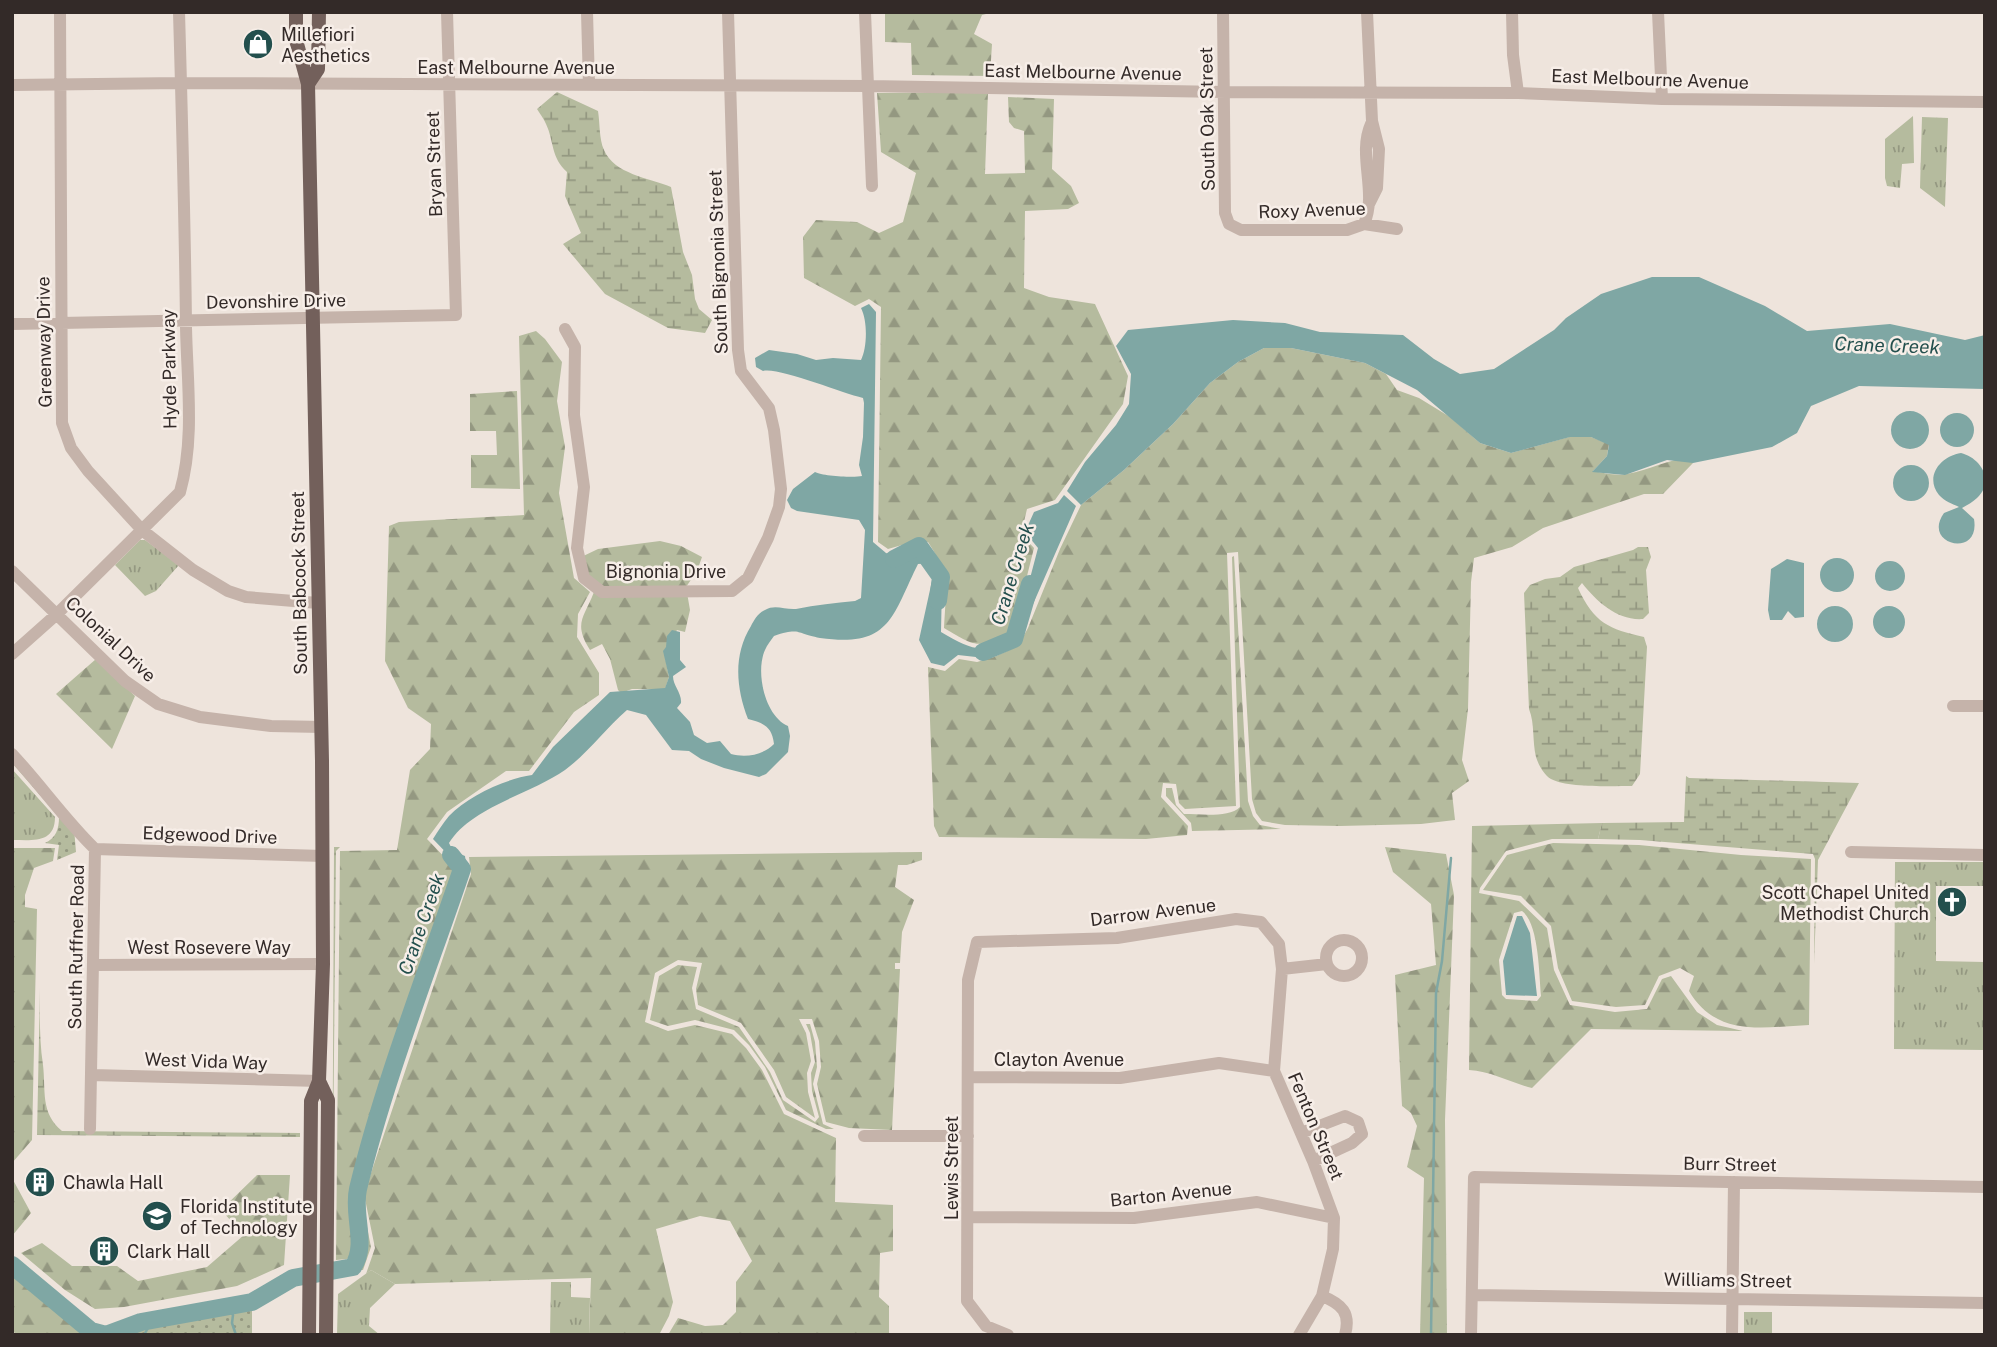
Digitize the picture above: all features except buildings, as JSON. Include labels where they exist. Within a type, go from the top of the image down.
[{"type":"main road","name":"South Babcock Street","points":[[296,12],[296,40],[308,84],[322,727],[323,964],[320,1081],[311,1101],[309,1335]]},
{"type":"main road","name":"South Babcock Street","points":[[308,84],[318,69],[319,12]]},
{"type":"main road","name":"South Babcock Street","points":[[320,1081],[328,1100],[326,1335]]},
{"type":"street","name":"Greenway Drive","points":[[60,12],[62,423],[71,448],[88,471],[142,530],[193,570],[228,591],[264,600],[318,603]]},
{"type":"street","name":"Hyde Parkway","points":[[12,654],[57,614],[180,492],[186,470],[188,446],[179,12]]},
{"type":"street","name":"Bryan Street","points":[[447,12],[456,315]]},
{"type":"street","points":[[587,12],[589,85]]},
{"type":"street","name":"South Bignonia Street","points":[[728,12],[738,351],[741,371],[769,408],[781,489],[779,506],[768,538],[748,578]]},
{"type":"street","points":[[866,12],[872,186]]},
{"type":"street","name":"South Oak Street","points":[[1223,12],[1225,213],[1229,224]]},
{"type":"street","points":[[1364,224],[1369,213],[1367,155],[1373,92],[1370,84],[1367,12]]},
{"type":"street","points":[[1512,12],[1513,55],[1518,93]]},
{"type":"street","points":[[1658,12],[1662,99]]},
{"type":"street","name":"East Melbourne Avenue","points":[[12,85],[181,83],[868,86],[1225,92],[1518,93],[1662,99],[1985,102]]},
{"type":"street","name":"Roxy Avenue","points":[[1229,224],[1241,230],[1348,230],[1364,224],[1397,229]]},
{"type":"street","name":"Devonshire Drive","points":[[12,324],[456,315]]},
{"type":"street","name":"Bignonia Drive","points":[[565,329],[575,347],[574,415],[584,487],[577,548],[584,578],[602,592],[732,591],[748,578]]},
{"type":"street","name":"Colonial Drive","points":[[12,571],[125,681],[158,704],[200,717],[271,726],[322,727]]},
{"type":"street","points":[[1953,706],[1985,706]]},
{"type":"street","name":"South Ruffner Road","points":[[12,754],[95,849],[90,1129]]},
{"type":"street","name":"Edgewood Drive","points":[[95,849],[323,856]]},
{"type":"street","points":[[1851,852],[1985,855]]},
{"type":"street","name":"Darrow Avenue","points":[[968,980],[974,939],[1117,938],[1237,919],[1261,922],[1279,944]]},
{"type":"street","name":"Fenton Street","points":[[1279,944],[1282,970],[1274,1071],[1334,1218],[1333,1249],[1322,1296],[1299,1335]]},
{"type":"street","name":"West Rosevere Way","points":[[94,965],[323,964]]},
{"type":"street","points":[[1282,970],[1327,964]]},
{"type":"street","name":"Lewis Street","points":[[968,980],[967,1301],[984,1330],[1008,1335]]},
{"type":"street","name":"Clayton Avenue","points":[[968,1077],[1120,1078],[1219,1063],[1274,1071]]},
{"type":"street","name":"West Vida Way","points":[[92,1075],[320,1081]]},
{"type":"street","points":[[1301,1133],[1345,1116],[1358,1122],[1362,1133],[1352,1143],[1313,1161]]},
{"type":"street","points":[[864,1136],[968,1136]]},
{"type":"street","name":"Burr Street","points":[[1472,1295],[1474,1177],[1985,1187]]},
{"type":"street","points":[[1732,1335],[1734,1182]]},
{"type":"street","name":"Barton Avenue","points":[[968,1217],[1134,1218],[1257,1202],[1334,1218]]},
{"type":"street","points":[[1471,1335],[1472,1295]]},
{"type":"street","name":"Williams Street","points":[[1472,1295],[1985,1303]]},
{"type":"street","points":[[1322,1296],[1335,1301],[1343,1310],[1348,1322],[1345,1335]]},
{"type":"green space","points":[[885,12],[994,12],[982,15],[974,34],[992,44],[990,76],[912,75],[911,43],[885,42]]},
{"type":"green space","points":[[557,92],[598,111],[602,146],[616,165],[671,187],[695,299],[699,309],[712,320],[705,333],[668,328],[605,294],[563,244],[581,233],[565,196],[567,172],[555,155],[549,130],[537,109]]},
{"type":"green space","points":[[988,92],[985,174],[1025,173],[1024,131],[1014,128],[1009,122],[1008,97],[1054,99],[1052,169],[1071,186],[1079,203],[1068,209],[1025,211],[1024,288],[1049,297],[1095,304],[1128,376],[1123,404],[1055,500],[1027,509],[1021,534],[1034,548],[1012,636],[976,644],[944,628],[945,583],[940,564],[928,542],[888,549],[878,542],[881,307],[869,299],[855,306],[804,278],[803,237],[816,220],[857,222],[879,233],[903,222],[916,173],[881,152],[877,93]]},
{"type":"green space","points":[[1913,116],[1914,163],[1902,164],[1900,188],[1887,186],[1885,139]]},
{"type":"green space","points":[[1922,117],[1948,118],[1945,207],[1920,188]]},
{"type":"green space","points":[[536,331],[562,362],[557,401],[565,447],[559,493],[574,578],[590,592],[578,614],[577,637],[599,673],[599,695],[574,712],[529,771],[506,771],[447,812],[427,839],[455,868],[455,875],[367,1132],[351,1197],[351,1255],[347,1259],[336,1260],[340,851],[397,850],[410,770],[430,749],[431,724],[408,708],[385,661],[389,526],[399,522],[524,515],[519,336]]},
{"type":"green space","points":[[1264,348],[1291,348],[1365,363],[1386,374],[1397,390],[1419,398],[1450,417],[1480,443],[1511,453],[1569,437],[1591,437],[1609,444],[1607,456],[1593,471],[1627,474],[1692,457],[1693,463],[1663,494],[1644,494],[1543,528],[1512,547],[1474,558],[1468,709],[1462,760],[1469,781],[1452,793],[1455,820],[1421,824],[1340,826],[1285,825],[1262,821],[1256,813],[1252,799],[1238,552],[1227,553],[1236,806],[1185,809],[1179,803],[1176,784],[1163,783],[1161,797],[1188,826],[1187,835],[1146,839],[939,837],[934,826],[928,667],[945,671],[959,659],[977,662],[1018,646],[1081,505],[1124,470],[1173,424],[1210,383],[1238,362]]},
{"type":"green space","points":[[517,391],[520,489],[471,488],[471,455],[497,455],[496,431],[470,431],[470,394]]},
{"type":"green space","points":[[140,540],[145,540],[179,565],[156,591],[145,596],[115,565]]},
{"type":"green space","points":[[660,541],[681,546],[702,557],[697,571],[686,587],[690,610],[685,632],[677,630],[664,651],[669,677],[665,689],[632,689],[621,693],[602,644],[590,650],[582,633],[582,621],[594,592],[575,560],[598,549]]},
{"type":"green space","points":[[1638,547],[1648,547],[1651,557],[1646,570],[1649,613],[1643,619],[1625,617],[1609,609],[1582,583],[1578,588],[1590,609],[1604,623],[1644,637],[1647,647],[1640,774],[1632,786],[1590,786],[1558,782],[1544,772],[1535,751],[1529,709],[1524,593],[1530,585],[1560,577],[1574,567]]},
{"type":"green space","points":[[1234,556],[1248,801],[1253,816],[1260,825],[1281,829],[1192,831],[1191,823],[1166,796],[1166,788],[1172,788],[1176,805],[1184,814],[1222,814],[1240,807]]},
{"type":"green space","points":[[96,659],[135,696],[112,749],[56,694]]},
{"type":"green space","points":[[12,747],[74,828],[76,852],[57,860],[59,845],[45,843],[56,833],[59,817],[12,763]]},
{"type":"green space","points":[[12,769],[55,817],[51,832],[41,839],[12,840]]},
{"type":"green space","points":[[1686,776],[1859,783],[1818,860],[1814,964],[1813,854],[1598,839],[1602,823],[1684,822]]},
{"type":"green space","points":[[1602,823],[1598,839],[1552,839],[1506,851],[1479,893],[1519,901],[1547,928],[1554,970],[1570,1005],[1615,1012],[1647,1009],[1662,979],[1671,976],[1697,1012],[1717,1025],[1743,1031],[1591,1029],[1532,1088],[1469,1070],[1472,826]],"holes":[[[1522,911],[1528,917],[1537,950],[1541,996],[1537,1001],[1506,999],[1502,995],[1499,960],[1514,913]]]},
{"type":"green space","points":[[1553,843],[1639,845],[1811,859],[1809,1025],[1758,1028],[1727,1023],[1700,1006],[1689,991],[1694,976],[1680,968],[1659,976],[1645,1005],[1616,1007],[1572,1001],[1558,968],[1551,926],[1521,896],[1483,890],[1507,855]]},
{"type":"green space","points":[[334,847],[340,847],[336,851],[332,1249]]},
{"type":"green space","points":[[1385,847],[1446,854],[1454,895],[1445,1120],[1447,1335],[1420,1335],[1424,1178],[1407,1167],[1417,1126],[1411,1113],[1402,1106],[1395,975],[1436,965],[1431,904],[1393,872]]},
{"type":"green space","points":[[12,848],[55,848],[53,861],[34,868],[25,895],[25,907],[37,909],[32,1140],[12,1163]]},
{"type":"green space","points":[[922,852],[922,860],[898,865],[895,887],[914,900],[902,932],[900,963],[895,963],[895,969],[900,969],[892,1130],[849,1128],[826,1122],[817,1084],[821,1067],[819,1041],[812,1019],[799,1019],[806,1033],[811,1061],[807,1073],[808,1092],[815,1118],[786,1097],[774,1070],[741,1023],[698,1005],[696,989],[702,963],[678,960],[655,973],[645,1022],[668,1031],[695,1025],[732,1034],[762,1070],[784,1114],[836,1138],[835,1202],[893,1205],[893,1251],[880,1253],[879,1297],[889,1306],[889,1335],[668,1335],[678,1318],[705,1326],[723,1325],[736,1312],[736,1282],[752,1261],[730,1221],[700,1216],[656,1229],[673,1302],[659,1335],[589,1335],[591,1278],[395,1284],[371,1270],[366,1274],[375,1248],[364,1194],[471,874],[469,857]]},
{"type":"green space","points":[[1895,862],[1985,862],[1985,886],[1936,886],[1936,961],[1985,962],[1985,1050],[1894,1049]]},
{"type":"green space","points":[[459,874],[466,875],[360,1192],[371,1247],[363,1270],[332,1270],[332,1259],[335,1264],[349,1263],[355,1256],[355,1198],[371,1134]]},
{"type":"green space","points":[[678,965],[697,967],[692,988],[696,1009],[739,1027],[770,1072],[783,1100],[815,1122],[819,1117],[812,1091],[811,1073],[815,1062],[806,1024],[810,1024],[817,1067],[813,1084],[823,1124],[834,1129],[826,1129],[786,1110],[765,1067],[734,1030],[695,1020],[668,1026],[650,1020],[659,976]]},
{"type":"green space","points":[[40,988],[40,1036],[45,1101],[50,1117],[62,1131],[300,1133],[300,1137],[37,1135]]},
{"type":"green space","points":[[257,1175],[290,1175],[284,1265],[237,1286],[124,1307],[95,1309],[65,1290],[21,1253],[42,1243],[72,1266],[117,1266],[138,1281],[207,1267],[244,1235],[221,1210]]},
{"type":"green space","points":[[12,1178],[31,1213],[12,1236]]},
{"type":"green space","points":[[371,1270],[395,1284],[370,1308],[369,1326],[380,1335],[337,1335],[338,1294]]},
{"type":"green space","points":[[12,1271],[85,1335],[16,1335],[12,1329]]},
{"type":"green space","points":[[551,1282],[571,1282],[571,1297],[590,1298],[589,1335],[550,1335]]},
{"type":"green space","points":[[252,1302],[252,1335],[106,1335],[141,1322]]},
{"type":"green space","points":[[1744,1312],[1772,1312],[1772,1335],[1744,1335]]},
{"type":"water","points":[[1652,277],[1699,277],[1765,306],[1807,331],[1890,324],[1965,340],[1985,335],[1985,389],[1859,386],[1811,406],[1797,433],[1772,447],[1693,463],[1667,460],[1625,475],[1592,472],[1607,456],[1609,445],[1591,437],[1570,437],[1511,453],[1480,443],[1417,390],[1365,363],[1291,348],[1264,348],[1238,362],[1210,383],[1173,424],[1124,470],[1081,505],[1067,491],[1085,462],[1116,425],[1129,404],[1131,374],[1116,346],[1128,330],[1233,320],[1285,323],[1320,332],[1403,335],[1434,359],[1460,374],[1494,369],[1554,330],[1566,318],[1601,294]]},
{"type":"water","points":[[869,304],[876,312],[873,542],[886,553],[896,556],[906,549],[926,546],[937,563],[942,584],[941,632],[976,648],[993,647],[1014,639],[1038,548],[1025,532],[1034,512],[1058,503],[1064,495],[1076,506],[1016,643],[976,657],[958,655],[944,666],[931,663],[919,640],[935,567],[931,563],[918,564],[894,613],[875,633],[844,640],[789,632],[774,636],[770,641],[762,659],[764,692],[773,713],[788,726],[790,736],[788,752],[766,774],[759,777],[724,768],[689,751],[672,750],[646,715],[627,710],[565,770],[486,810],[459,831],[449,843],[453,851],[465,856],[467,873],[459,874],[458,865],[433,839],[449,816],[466,802],[488,790],[510,780],[532,775],[553,747],[610,692],[665,688],[669,677],[663,651],[667,636],[672,630],[680,632],[680,660],[686,667],[673,676],[681,699],[677,708],[690,722],[694,735],[707,743],[720,741],[731,754],[737,755],[760,753],[774,744],[769,729],[748,719],[739,684],[741,648],[755,619],[769,608],[796,609],[861,598],[865,530],[859,520],[797,511],[791,508],[787,500],[793,489],[815,472],[824,475],[862,476],[859,465],[864,403],[863,398],[811,381],[763,371],[756,367],[755,358],[769,350],[816,360],[861,360],[866,335],[861,308]]},
{"type":"water","points":[[1910,411],[1923,417],[1929,430],[1923,443],[1910,449],[1897,443],[1891,430],[1897,417]]},
{"type":"water","points":[[1957,413],[1969,418],[1974,430],[1969,442],[1957,447],[1945,442],[1940,430],[1945,418]]},
{"type":"water","points":[[1961,453],[1980,465],[1985,484],[1977,498],[1962,508],[1974,519],[1974,532],[1962,543],[1953,543],[1945,540],[1940,533],[1939,524],[1944,513],[1959,507],[1941,497],[1933,481],[1941,463]]},
{"type":"water","points":[[1911,465],[1924,470],[1929,483],[1924,496],[1911,501],[1898,496],[1893,483],[1898,470]]},
{"type":"water","points":[[1837,558],[1849,563],[1854,575],[1849,587],[1837,592],[1825,587],[1820,575],[1825,563]]},
{"type":"water","points":[[1787,559],[1804,563],[1804,617],[1795,618],[1788,611],[1782,620],[1770,620],[1768,610],[1771,569]]},
{"type":"water","points":[[1890,561],[1901,565],[1905,576],[1901,587],[1890,591],[1879,587],[1875,576],[1879,565]]},
{"type":"water","points":[[1835,606],[1848,611],[1853,624],[1848,637],[1835,642],[1822,637],[1817,624],[1822,611]]},
{"type":"water","points":[[1889,606],[1900,611],[1905,622],[1900,633],[1889,638],[1878,633],[1873,622],[1878,611]]},
{"type":"water","points":[[1517,916],[1522,916],[1530,933],[1537,996],[1506,995],[1503,961]]},
{"type":"waterway","name":"Crane Creek","points":[[894,559],[919,546],[941,577],[938,601]]},
{"type":"waterway","name":"Crane Creek","points":[[983,652],[1014,639],[1030,584]]},
{"type":"waterway","name":"Crane Creek","points":[[12,1265],[91,1331],[106,1335],[141,1322],[252,1302],[293,1278],[353,1267],[360,1239],[358,1189],[368,1149],[462,869],[451,855]]},
{"type":"waterway","points":[[1431,1335],[1436,993],[1442,961],[1451,858]]},
{"type":"waterway","points":[[226,1307],[233,1315],[232,1323],[236,1335]]},
{"type":"waterway","points":[[144,1335],[152,1321]]},
{"type":"place","name":"Millefiori Aesthetics","points":[[258,44]]},
{"type":"place","name":"Scott Chapel United Methodist Church","points":[[1952,902]]},
{"type":"place","name":"Chawla Hall","points":[[40,1182]]},
{"type":"place","name":"Florida Institute of Technology","points":[[157,1216]]},
{"type":"place","name":"Clark Hall","points":[[104,1251]]}]
